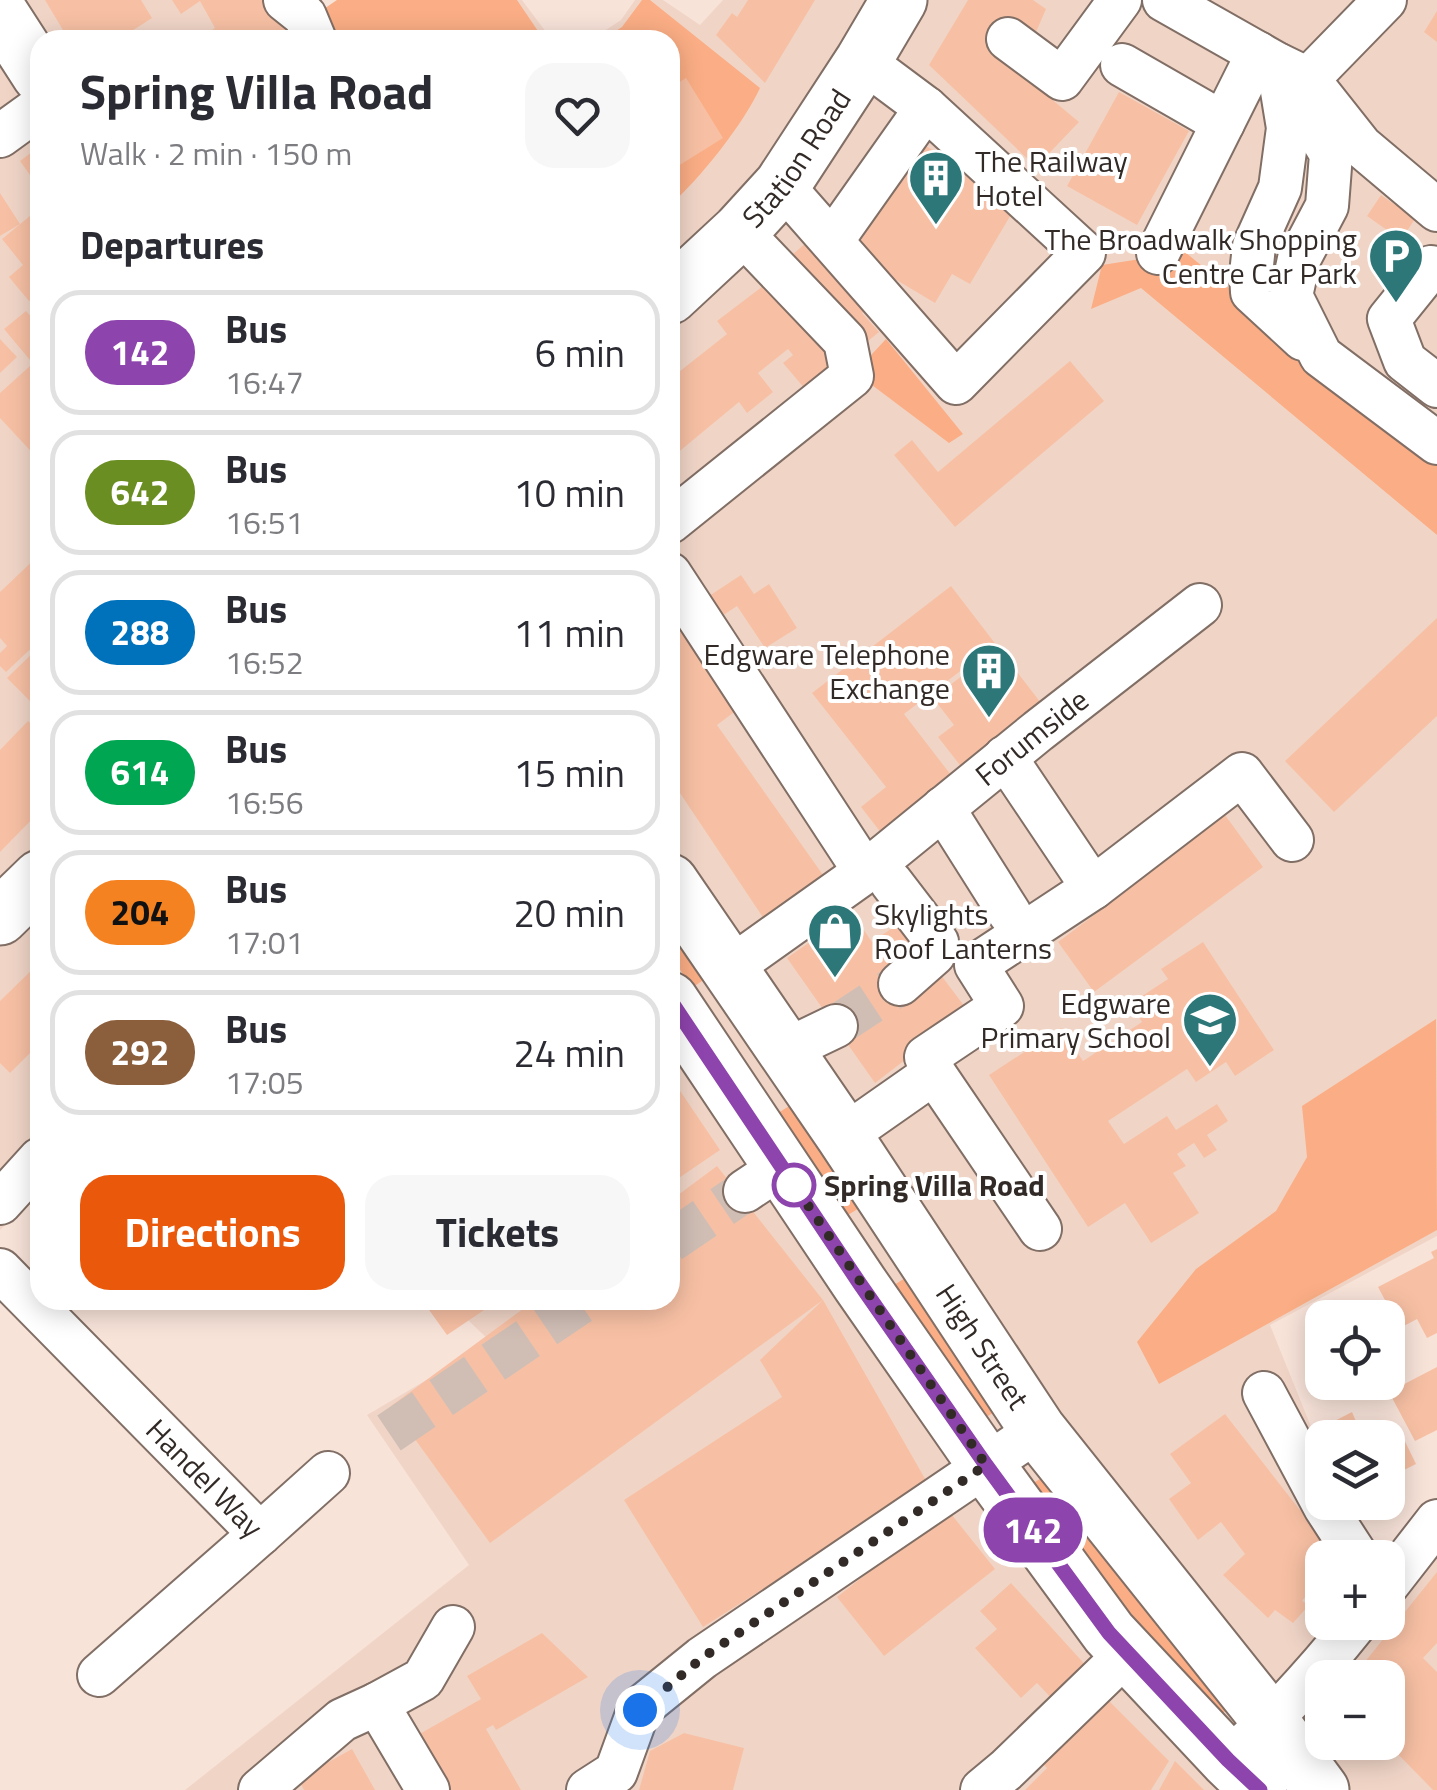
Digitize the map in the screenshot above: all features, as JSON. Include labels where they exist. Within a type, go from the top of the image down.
[{"type":"main road","name":"Station Road","points":[[680,287],[782,185],[863,62],[898,0]]},
{"type":"main road","points":[[0,13],[30,60]]},
{"type":"main road","points":[[0,917],[30,888]]},
{"type":"main road","name":"High Street","points":[[680,896],[1038,1430],[1322,1790]]},
{"type":"main road","points":[[680,1019],[763,1179],[986,1465],[1109,1633],[1244,1775]]},
{"type":"street","points":[[285,0],[305,16],[311,30]]},
{"type":"street","points":[[1008,39],[1062,80],[1120,0]]},
{"type":"street","points":[[1164,0],[1281,65],[1361,146],[1437,210]]},
{"type":"street","points":[[1158,253],[1223,123],[1281,65],[1386,0]]},
{"type":"street","points":[[782,185],[956,383],[1084,253],[926,108],[863,62]]},
{"type":"street","points":[[1122,65],[1223,123]]},
{"type":"street","points":[[1281,65],[1269,168],[1236,230],[1234,262],[1252,292],[1321,356],[1437,443]]},
{"type":"street","points":[[1281,65],[1331,154],[1327,206],[1299,258],[1291,296],[1321,356]]},
{"type":"street","points":[[832,240],[926,108]]},
{"type":"street","points":[[0,136],[30,114]]},
{"type":"street","points":[[680,514],[852,376],[845,341],[740,230]]},
{"type":"street","points":[[1431,267],[1389,319],[1404,362],[1437,386]]},
{"type":"street","points":[[680,589],[878,877],[937,942],[934,954],[900,984]]},
{"type":"street","name":"Forumside","points":[[730,968],[878,877],[943,808],[1200,605]]},
{"type":"street","points":[[1005,757],[1093,888]]},
{"type":"street","points":[[1040,1229],[926,1057],[1002,1006],[976,965],[1093,888],[1242,774],[1292,840]]},
{"type":"street","points":[[943,808],[1010,914]]},
{"type":"street","points":[[786,1050],[836,1026]]},
{"type":"street","points":[[844,1136],[934,1073]]},
{"type":"street","points":[[0,1203],[30,1173]]},
{"type":"street","name":"Handel Way","points":[[0,1270],[30,1300]]},
{"type":"street","name":"Handel Way","points":[[39,1310],[260,1534],[99,1674]]},
{"type":"street","points":[[1264,1393],[1324,1507],[1346,1540]]},
{"type":"street","points":[[588,1790],[616,1772],[640,1710],[702,1658],[1038,1430]]},
{"type":"street","points":[[260,1534],[328,1474]]},
{"type":"street","points":[[1405,1564],[1435,1530]]},
{"type":"street","points":[[260,1790],[342,1720],[422,1679],[454,1628]]},
{"type":"street","points":[[1244,1775],[1270,1722],[1343,1640]]},
{"type":"street","points":[[982,1790],[1126,1654]]},
{"type":"street","points":[[377,1704],[428,1790]]},
{"type":"shaded area","points":[[0,0],[296,0],[314,15],[337,0],[522,0],[544,30],[30,30],[30,1202],[0,1230]]},
{"type":"shaded area","points":[[337,0],[517,0],[537,30],[320,30],[314,16]]},
{"type":"shaded area","points":[[635,0],[663,0],[700,25],[723,0],[1437,0],[1437,1236],[1317,1300],[1305,1300],[1305,1306],[1270,1325],[1308,1420],[1305,1420],[1305,1520],[1340,1520],[1359,1540],[1305,1540],[1305,1640],[1405,1640],[1405,1559],[1437,1539],[1437,1790],[185,1790],[469,1565],[367,1415],[491,1342],[457,1310],[680,1310],[680,30],[606,30],[621,20]]},
{"type":"shaded area","points":[[642,0],[650,0],[760,88],[720,150],[680,195],[680,30],[617,30]]},
{"type":"shaded area","points":[[1185,252],[1437,460],[1437,535],[1141,288],[1091,309],[1102,265]]},
{"type":"shaded area","points":[[886,339],[963,434],[949,443],[860,376]]},
{"type":"shaded area","points":[[680,933],[709,976],[692,988],[680,969]]},
{"type":"shaded area","points":[[1436,1019],[1437,1230],[1159,1384],[1137,1342],[1196,1269],[1276,1211],[1307,1157],[1302,1106]]},
{"type":"shaded area","points":[[794,1103],[864,1205],[848,1215],[778,1113]]},
{"type":"shaded area","points":[[910,1275],[1000,1408],[985,1418],[894,1285]]},
{"type":"shaded area","points":[[1049,1473],[1230,1707],[1217,1718],[1123,1604],[1032,1484]]},
{"type":"building","points":[[45,0],[141,0],[152,18],[133,30],[63,30]]},
{"type":"building","points":[[172,0],[266,0],[298,30],[212,30],[215,28],[200,1],[181,14]]},
{"type":"building","points":[[748,0],[815,0],[765,83],[716,35],[732,13],[737,17]]},
{"type":"building","points":[[968,0],[1033,0],[1046,9],[1036,32],[1017,18],[1008,30],[999,23],[988,46],[1079,122],[1036,167],[929,65]]},
{"type":"building","points":[[1437,11],[1437,42],[1424,32]]},
{"type":"building","points":[[686,78],[723,138],[680,165],[680,82]]},
{"type":"building","points":[[1119,92],[1189,131],[1137,225],[1067,186]]},
{"type":"building","name":"The Railway Hotel","points":[[919,142],[1019,201],[970,284],[952,274],[935,303],[853,254]]},
{"type":"building","points":[[30,154],[30,175],[20,161]]},
{"type":"building","points":[[0,193],[20,224],[0,236]]},
{"type":"building","points":[[1381,195],[1415,219],[1401,240],[1367,216]]},
{"type":"building","points":[[30,216],[29,301],[9,277],[23,265],[2,239]]},
{"type":"building","points":[[814,236],[874,303],[862,313],[879,332],[862,346],[786,260]]},
{"type":"building","points":[[775,277],[847,366],[811,396],[783,363],[793,355],[788,349],[758,373],[773,392],[747,413],[739,402],[680,451],[680,371],[727,334],[717,321]]},
{"type":"building","points":[[26,311],[30,316],[30,360],[4,329]]},
{"type":"building","points":[[0,339],[17,357],[0,373]]},
{"type":"building","points":[[1070,361],[1104,401],[955,527],[894,455],[912,440],[938,472]]},
{"type":"building","points":[[30,366],[30,450],[0,418],[0,393]]},
{"type":"building","points":[[30,564],[30,649],[6,672],[0,666],[0,653],[7,646],[0,638],[0,592]]},
{"type":"building","points":[[741,575],[754,594],[769,584],[797,628],[765,648],[737,606],[722,616],[709,596]]},
{"type":"building","name":"Edgware Telephone Exchange","points":[[951,586],[1044,707],[963,769],[938,737],[954,725],[933,698],[967,672],[963,669],[904,714],[961,788],[889,843],[861,807],[886,787],[812,693]]},
{"type":"building","points":[[1437,618],[1437,716],[1334,812],[1285,761]]},
{"type":"building","points":[[680,623],[745,704],[717,725],[828,882],[768,925],[680,793]]},
{"type":"building","points":[[30,656],[30,701],[7,678]]},
{"type":"building","points":[[30,723],[30,821],[0,852],[0,750]]},
{"type":"building","points":[[1217,804],[1263,867],[1094,992],[1058,942],[1121,895],[1112,882]]},
{"type":"building","points":[[846,904],[872,942],[901,922],[965,1007],[952,1024],[875,1083],[787,958],[824,932],[818,924]]},
{"type":"building","points":[[1203,942],[1274,1050],[1235,1076],[1226,1062],[1196,1082],[1187,1069],[1108,1121],[1124,1144],[1167,1116],[1176,1130],[1217,1104],[1228,1121],[1207,1135],[1217,1150],[1204,1158],[1194,1143],[1177,1154],[1186,1166],[1173,1173],[1199,1213],[1151,1243],[1125,1203],[1088,1227],[989,1075],[1061,1028],[1083,1061],[1142,1022],[1130,1004],[1168,979],[1161,969]]},
{"type":"building","points":[[30,972],[30,1053],[10,1073],[0,1063],[0,1001]]},
{"type":"building","points":[[680,1091],[720,1150],[680,1177]]},
{"type":"building","points":[[717,1166],[823,1300],[490,1543],[391,1406],[521,1310],[680,1310],[680,1194]]},
{"type":"building","points":[[1437,1249],[1437,1333],[1427,1338],[1417,1319],[1405,1325],[1405,1300],[1385,1300],[1378,1287],[1434,1258],[1431,1252]]},
{"type":"building","points":[[823,1300],[928,1484],[703,1627],[624,1500],[782,1397],[760,1360]]},
{"type":"building","points":[[429,1310],[484,1310],[447,1335]]},
{"type":"building","points":[[1437,1367],[1437,1430],[1415,1441],[1393,1400],[1405,1400],[1405,1384]]},
{"type":"building","points":[[1352,1412],[1355,1420],[1337,1420]]},
{"type":"building","points":[[1225,1414],[1305,1513],[1305,1520],[1314,1520],[1336,1536],[1333,1540],[1305,1540],[1305,1610],[1293,1623],[1275,1610],[1268,1618],[1223,1575],[1245,1554],[1221,1522],[1198,1540],[1169,1499],[1191,1483],[1170,1454]]},
{"type":"building","points":[[1405,1441],[1416,1464],[1405,1470]]},
{"type":"building","points":[[948,1510],[995,1569],[884,1656],[837,1597]]},
{"type":"building","points":[[1437,1572],[1437,1643],[1423,1658],[1437,1672],[1437,1790],[1404,1760],[1405,1660],[1366,1660],[1382,1640],[1405,1640],[1405,1612]]},
{"type":"building","points":[[1011,1583],[1090,1670],[1055,1702],[1037,1683],[1021,1698],[975,1648],[997,1629],[980,1611]]},
{"type":"building","points":[[542,1633],[588,1677],[496,1730],[493,1725],[486,1729],[521,1790],[447,1790],[416,1736],[481,1699],[467,1676]]},
{"type":"building","points":[[1106,1698],[1169,1761],[1151,1790],[1025,1790],[1047,1768],[1041,1762]]},
{"type":"building","points":[[684,1733],[744,1748],[733,1790],[639,1790],[650,1751]]},
{"type":"building","points":[[352,1749],[375,1790],[304,1790],[298,1779]]},
{"type":"building","points":[[1175,1761],[1204,1790],[1159,1790]]},
{"type":"tunnel","points":[[836,1026],[900,984]]},
{"type":"tunnel","points":[[680,1235],[745,1191]]},
{"type":"tunnel","points":[[389,1433],[570,1310]]},
{"type":"bus line","name":"142","points":[[680,1015],[860,1284],[1109,1633],[1260,1790]]},
{"type":"place","name":"The Railway Hotel","points":[[936,227]]},
{"type":"place","name":"The Broadwalk Shopping Centre Car Park","points":[[1396,305]]},
{"type":"place","name":"Edgware Telephone Exchange","points":[[989,720]]},
{"type":"place","name":"Skylights Roof Lanterns","points":[[835,980]]},
{"type":"place","name":"Edgware Primary School","points":[[1210,1069]]},
{"type":"place","name":"Spring Villa Road","points":[[794,1185]]},
{"type":"route","points":[[640,1710],[702,1658],[986,1465],[794,1185]]}]
